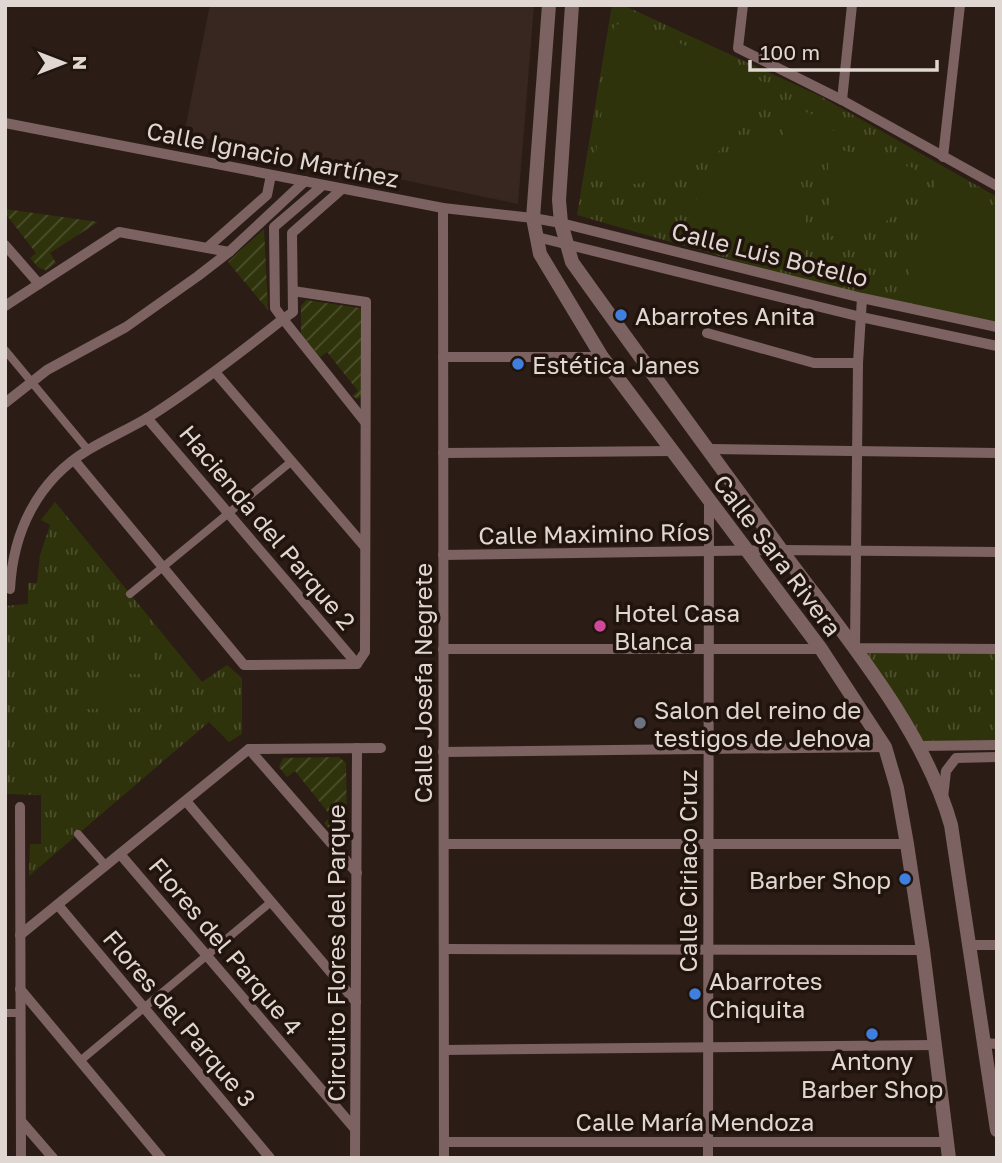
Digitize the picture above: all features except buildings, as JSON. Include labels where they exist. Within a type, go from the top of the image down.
[{"type":"street","name":"Calle Sara Rivera","points":[[549,5],[534,218],[540,254],[602,357],[821,649],[885,747],[897,788],[907,844],[936,1045],[948,1158]]},
{"type":"street","name":"Calle Sara Rivera","points":[[572,5],[559,200],[561,223],[572,262],[855,649],[919,746],[943,798],[951,825],[970,945],[991,1043],[997,1130]]},
{"type":"street","points":[[743,5],[738,48],[842,100],[997,186]]},
{"type":"street","points":[[842,100],[852,5]]},
{"type":"street","points":[[943,157],[960,5]]},
{"type":"street","name":"Calle Ignacio Martínez","points":[[5,123],[443,208],[534,218]]},
{"type":"street","points":[[208,247],[267,195],[271,175]]},
{"type":"street","points":[[5,403],[32,382],[139,319],[229,252],[305,181]]},
{"type":"street","points":[[323,185],[274,227],[275,308],[365,422]]},
{"type":"street","points":[[10,589],[24,522],[51,480],[88,450],[147,418],[215,372],[293,312],[292,233],[342,189]]},
{"type":"street","name":"Calle Josefa Negrete","points":[[443,208],[444,1158]]},
{"type":"street","name":"Calle Luis Botello","points":[[534,218],[862,298],[997,327]]},
{"type":"street","points":[[5,306],[120,232],[229,252]]},
{"type":"street","name":"Calle Luis Botello","points":[[537,237],[861,317],[997,346]]},
{"type":"street","points":[[5,245],[39,284]]},
{"type":"street","points":[[74,460],[244,665],[357,664],[365,652],[366,302],[293,290]]},
{"type":"street","points":[[862,298],[858,363],[855,649],[997,649]]},
{"type":"street","points":[[707,333],[814,363],[858,363]]},
{"type":"street","points":[[5,350],[88,450]]},
{"type":"street","points":[[443,358],[602,357]]},
{"type":"street","points":[[215,372],[365,547]]},
{"type":"street","name":"Hacienda del Parque 2","points":[[147,418],[357,664]]},
{"type":"street","points":[[710,449],[997,453]]},
{"type":"street","points":[[443,453],[674,452]]},
{"type":"street","points":[[130,594],[292,461]]},
{"type":"street","name":"Calle Ciriaco Cruz","points":[[708,1158],[709,501]]},
{"type":"street","name":"Calle Maximino Ríos","points":[[443,555],[781,550],[997,552]]},
{"type":"street","points":[[443,649],[821,649]]},
{"type":"street","points":[[919,746],[997,744]]},
{"type":"street","points":[[443,752],[885,747]]},
{"type":"street","name":"Circuito Flores del Parque","points":[[355,1158],[357,748]]},
{"type":"street","points":[[20,935],[249,749],[381,748]]},
{"type":"street","points":[[249,749],[357,873]]},
{"type":"street","points":[[943,798],[947,771],[956,758],[997,757]]},
{"type":"street","points":[[186,801],[356,1002]]},
{"type":"street","points":[[20,807],[21,1158]]},
{"type":"street","points":[[78,834],[106,866]]},
{"type":"street","points":[[444,844],[907,844]]},
{"type":"street","name":"Flores del Parque 4","points":[[120,854],[355,1129]]},
{"type":"street","points":[[80,1061],[271,902]]},
{"type":"street","name":"Flores del Parque 3","points":[[58,905],[270,1158]]},
{"type":"street","points":[[970,945],[997,945]]},
{"type":"street","points":[[444,949],[923,950]]},
{"type":"street","points":[[20,989],[161,1158]]},
{"type":"street","points":[[5,1013],[20,1013]]},
{"type":"street","points":[[444,1050],[936,1045]]},
{"type":"street","points":[[21,1121],[53,1158]]},
{"type":"street","name":"Calle María Mendoza","points":[[444,1142],[946,1142]]},
{"type":"shaded area","points":[[210,5],[534,5],[518,204],[184,134]]},
{"type":"green space","points":[[612,5],[623,5],[820,96],[997,197],[997,330],[862,297],[577,215]]},
{"type":"green space","points":[[630,20],[767,84],[747,123],[716,154],[678,175],[636,184],[592,180],[614,26]]},
{"type":"green space","points":[[791,105],[830,123],[835,135],[809,171],[793,159],[784,143],[784,124]]},
{"type":"green space","points":[[758,130],[787,159],[804,191],[805,227],[789,265],[699,229],[693,204]]},
{"type":"green space","points":[[842,150],[914,168],[906,199],[898,211],[887,220],[861,233],[830,236],[828,161]]},
{"type":"green space","points":[[940,179],[972,193],[997,215],[997,324],[913,305],[904,289],[937,181]]},
{"type":"green space","points":[[5,209],[98,222],[50,253],[56,263],[46,270],[39,268],[30,258],[36,253],[5,213]]},
{"type":"green space","points":[[264,229],[268,310],[228,262]]},
{"type":"green space","points":[[306,300],[360,308],[364,313],[362,396],[358,399],[352,396],[358,391],[327,352],[320,357],[301,334],[301,306]]},
{"type":"green space","points":[[55,502],[202,682],[227,665],[242,678],[242,734],[229,742],[209,722],[29,876],[30,844],[41,844],[41,795],[5,794],[5,606],[28,604],[28,583],[37,583],[40,555],[50,525],[41,520]]},
{"type":"green space","points":[[128,632],[128,651],[94,652],[94,633]]},
{"type":"green space","points":[[997,651],[997,742],[921,743],[860,652]]},
{"type":"green space","points":[[120,654],[154,654],[154,674],[120,674]]},
{"type":"green space","points":[[144,681],[145,708],[86,709],[85,682]]},
{"type":"green space","points":[[339,757],[346,763],[347,832],[332,832],[324,823],[331,816],[295,771],[287,777],[279,767],[283,758]]},
{"type":"place","name":"Abarrotes Anita","points":[[621,315]]},
{"type":"place","name":"Estética Janes","points":[[518,364]]},
{"type":"place","name":"Hotel Casa Blanca","points":[[600,626]]},
{"type":"place","name":"Salon del reino de testigos de Jehova","points":[[640,723]]},
{"type":"place","name":"Barber Shop","points":[[905,879]]},
{"type":"place","name":"Abarrotes Chiquita","points":[[695,994]]},
{"type":"place","name":"Antony Barber Shop","points":[[872,1034]]}]
